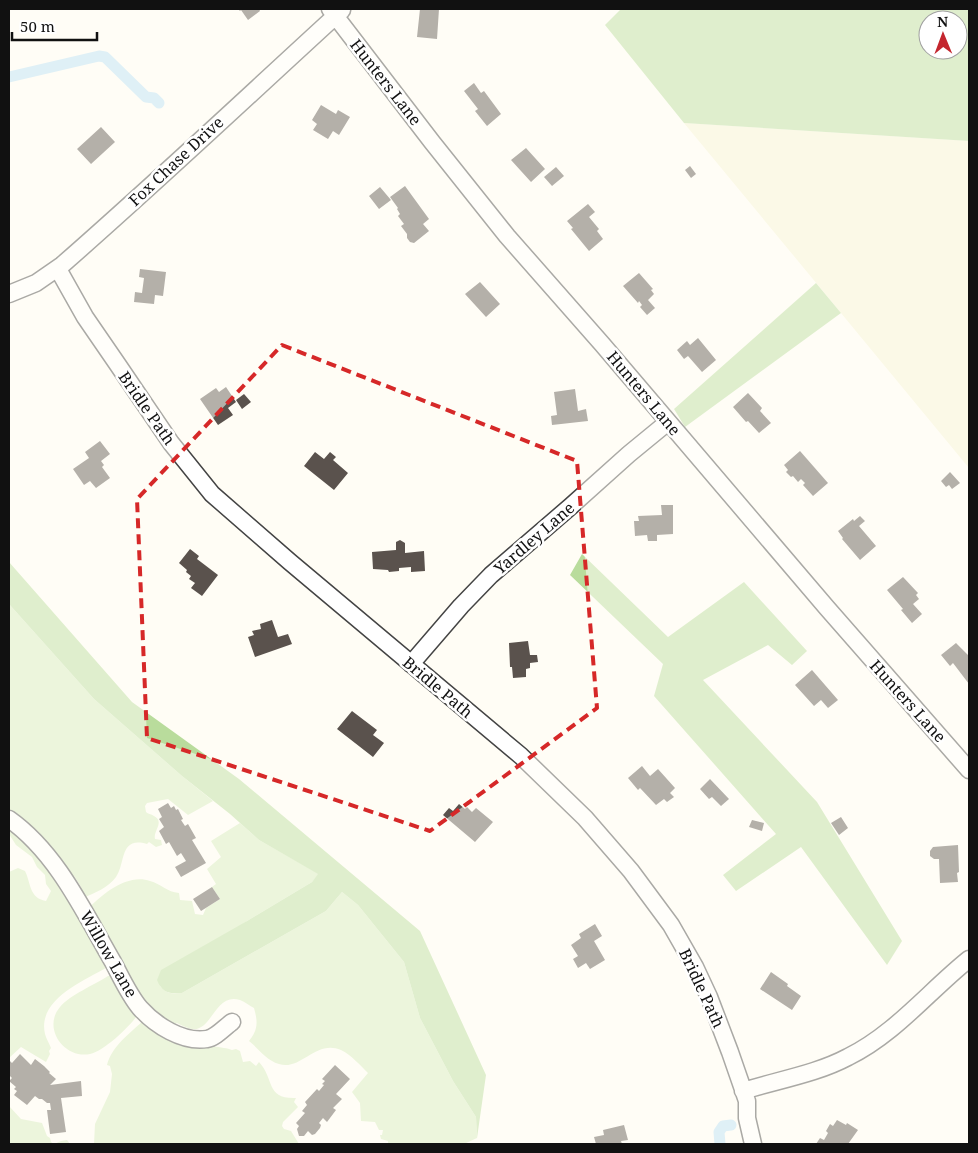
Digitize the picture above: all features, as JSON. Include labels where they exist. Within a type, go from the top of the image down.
[{"type":"street","name":"Fox Chase Drive","points":[[9,294],[36,282],[58,269],[218,122],[278,70],[336,11]]},
{"type":"street","name":"Hunters Lane","points":[[336,11],[432,142],[508,236],[826,608],[969,770]]},
{"type":"street","name":"Bridle Path","points":[[58,269],[85,317],[171,443],[212,494],[508,745],[598,831],[652,898],[679,940],[709,997],[747,1101],[747,1118],[753,1144]]},
{"type":"street","name":"Yardley Lane","points":[[411,664],[461,606],[491,575],[668,422]]},
{"type":"street","name":"Willow Lane","points":[[9,819],[20,827],[48,855],[80,904],[140,1008],[168,1030],[190,1038],[208,1039],[232,1022]]},
{"type":"street","points":[[743,1090],[817,1070],[848,1058],[891,1029],[969,959]]},
{"type":"highlighted area","points":[[282,345],[577,461],[597,708],[430,831],[147,738],[137,499]]},
{"type":"shaded area","points":[[684,123],[969,141],[969,468],[841,313]]},
{"type":"green space","points":[[621,9],[969,9],[969,141],[684,123],[605,25]]},
{"type":"green space","points":[[816,283],[841,313],[685,427],[674,409]]},
{"type":"green space","points":[[582,554],[668,637],[744,582],[807,651],[792,665],[768,645],[703,680],[817,802],[902,941],[887,965],[801,847],[736,891],[723,875],[776,834],[654,696],[663,664],[570,575]]},
{"type":"green space","points":[[9,562],[132,702],[239,779],[420,931],[486,1075],[477,1138],[476,1117],[453,1081],[420,1018],[404,962],[358,905],[342,892],[326,911],[182,993],[170,993],[161,988],[157,980],[161,970],[312,882],[318,874],[259,840],[94,699],[9,604]]},
{"type":"green space","points":[[9,604],[94,699],[213,801],[188,815],[168,799],[147,803],[145,806],[146,812],[159,821],[155,839],[161,840],[162,845],[156,847],[149,842],[147,844],[132,844],[125,852],[119,871],[113,881],[83,898],[78,890],[81,887],[74,876],[70,877],[9,811]]},
{"type":"green space","points":[[240,823],[259,840],[319,874],[312,882],[247,921],[160,986],[170,993],[182,993],[326,911],[342,892],[358,905],[404,962],[420,1018],[453,1081],[476,1117],[477,1138],[464,1144],[388,1144],[388,1141],[381,1139],[380,1135],[382,1135],[383,1130],[379,1130],[375,1122],[361,1121],[360,1103],[352,1092],[368,1073],[345,1052],[332,1048],[324,1049],[316,1051],[294,1063],[287,1065],[279,1064],[266,1057],[249,1041],[256,1029],[254,1008],[240,1000],[232,999],[225,1002],[219,1006],[204,1025],[192,1029],[177,1023],[173,1025],[162,1019],[144,1003],[88,909],[100,897],[116,886],[124,882],[142,879],[179,893],[180,900],[192,901],[195,914],[203,915],[206,908],[220,899],[212,887],[216,884],[207,869],[221,857],[211,841]]},
{"type":"green space","points":[[9,825],[19,833],[60,882],[58,886],[65,897],[67,896],[107,963],[106,968],[64,993],[48,1011],[44,1022],[45,1034],[51,1048],[46,1062],[21,1047],[9,1058],[9,872],[18,868],[25,871],[33,893],[40,899],[46,901],[51,891],[46,884],[45,875],[37,867],[32,857],[16,845],[9,834]]},
{"type":"green space","points":[[108,976],[113,976],[137,1016],[128,1027],[96,1052],[81,1054],[72,1052],[64,1047],[55,1032],[53,1024],[55,1015],[60,1007],[70,998]]},
{"type":"green space","points":[[143,1021],[166,1035],[169,1040],[181,1046],[198,1045],[236,1049],[240,1051],[243,1062],[250,1061],[256,1066],[259,1062],[264,1068],[275,1092],[286,1097],[296,1098],[294,1102],[298,1107],[283,1122],[282,1126],[284,1129],[291,1131],[299,1144],[94,1144],[95,1124],[110,1092],[112,1074],[110,1066],[107,1065],[109,1058],[122,1041]]},
{"type":"green space","points":[[9,1106],[21,1119],[42,1123],[47,1136],[54,1144],[9,1144]]},
{"type":"green space","points":[[67,1140],[70,1144],[54,1144]]},
{"type":"building","points":[[238,9],[259,9],[260,11],[248,20],[241,10]]},
{"type":"building","points":[[420,9],[439,9],[437,39],[417,37]]},
{"type":"building","points":[[474,83],[481,93],[484,91],[501,114],[487,126],[475,111],[478,109],[464,91]]},
{"type":"building","points":[[321,105],[336,114],[338,110],[350,117],[339,135],[333,131],[328,139],[313,130],[317,124],[312,120]]},
{"type":"building","points":[[101,127],[115,142],[91,164],[77,149]]},
{"type":"building","points":[[526,148],[545,169],[531,182],[511,160]]},
{"type":"building","points":[[690,166],[696,174],[691,178],[685,170]]},
{"type":"building","points":[[556,167],[564,176],[552,186],[544,177]]},
{"type":"building","points":[[405,186],[429,219],[423,224],[429,231],[414,243],[410,242],[407,238],[407,234],[401,226],[404,224],[398,216],[400,214],[398,208],[390,197]]},
{"type":"building","points":[[380,187],[391,200],[379,209],[369,196]]},
{"type":"building","points":[[588,204],[595,212],[589,217],[599,229],[597,231],[603,239],[589,251],[571,229],[573,228],[567,221]]},
{"type":"building","points":[[140,269],[166,272],[163,296],[155,295],[154,304],[134,302],[135,292],[142,293],[144,278],[139,277]]},
{"type":"building","points":[[639,273],[653,289],[651,290],[654,294],[648,300],[655,308],[647,315],[640,307],[642,305],[639,301],[638,303],[623,286]]},
{"type":"building","points":[[480,282],[500,304],[486,317],[465,294]]},
{"type":"building","points":[[698,338],[716,360],[702,372],[688,356],[684,359],[677,350],[687,341],[690,345]]},
{"type":"building","points":[[226,387],[236,402],[228,408],[233,415],[218,425],[200,399],[216,388],[219,392]]},
{"type":"building","points":[[575,389],[578,411],[586,409],[588,421],[552,425],[551,416],[557,415],[554,392]]},
{"type":"building","points":[[748,393],[762,408],[760,411],[771,423],[759,433],[733,407]]},
{"type":"building","points":[[244,394],[251,402],[242,409],[236,400]]},
{"type":"building","points":[[100,441],[110,454],[101,461],[104,465],[102,467],[110,478],[96,488],[90,481],[84,485],[73,469],[89,458],[85,452]]},
{"type":"building","points":[[800,451],[828,483],[813,496],[803,485],[805,483],[801,479],[798,482],[786,472],[788,470],[784,465]]},
{"type":"building","points":[[315,452],[324,459],[330,452],[336,457],[333,460],[348,473],[334,490],[304,466]]},
{"type":"building","points":[[950,472],[960,483],[952,489],[949,485],[946,487],[941,481]]},
{"type":"building","points":[[661,505],[673,505],[673,534],[657,535],[657,541],[648,541],[647,535],[635,536],[634,521],[639,521],[638,516],[662,515]]},
{"type":"building","points":[[860,516],[865,521],[859,526],[876,546],[860,560],[842,539],[838,531]]},
{"type":"building","points":[[400,540],[405,543],[405,553],[424,551],[425,571],[411,572],[411,567],[399,568],[399,571],[389,572],[388,570],[373,569],[372,552],[396,550],[396,542]]},
{"type":"building","points":[[190,549],[199,556],[197,559],[218,575],[202,596],[191,588],[195,583],[189,579],[191,576],[179,563]]},
{"type":"building","points":[[903,577],[918,593],[916,595],[919,599],[913,604],[922,614],[912,623],[887,590]]},
{"type":"building","points":[[272,620],[278,637],[288,634],[292,644],[255,657],[248,637],[254,635],[252,631],[261,629],[260,624]]},
{"type":"building","points":[[528,641],[530,655],[537,655],[538,662],[530,663],[530,668],[526,669],[526,677],[513,678],[512,667],[510,667],[509,643]]},
{"type":"building","points":[[956,643],[969,656],[969,684],[953,663],[950,666],[941,655]]},
{"type":"building","points":[[812,670],[838,700],[828,708],[821,700],[814,706],[795,685]]},
{"type":"building","points":[[352,711],[377,730],[373,735],[384,743],[373,757],[337,729]]},
{"type":"building","points":[[642,766],[650,776],[658,769],[675,788],[670,793],[674,797],[667,802],[664,799],[656,805],[640,788],[638,790],[628,778]]},
{"type":"building","points":[[710,779],[729,799],[721,806],[712,797],[709,799],[700,789]]},
{"type":"building","points":[[168,803],[171,808],[174,806],[176,810],[178,809],[185,826],[188,824],[196,838],[192,840],[206,863],[181,877],[175,867],[186,861],[181,853],[177,856],[169,842],[166,844],[159,831],[164,827],[159,819],[162,817],[158,809]]},
{"type":"building","points":[[459,804],[465,809],[467,807],[472,812],[476,808],[493,822],[475,842],[443,815],[449,808],[453,811]]},
{"type":"building","points":[[841,817],[848,828],[839,835],[831,823]]},
{"type":"building","points":[[752,820],[764,823],[762,831],[749,827]]},
{"type":"building","points":[[958,845],[958,882],[940,883],[939,859],[934,859],[930,856],[930,851],[933,847]]},
{"type":"building","points":[[212,887],[220,899],[201,911],[193,899]]},
{"type":"building","points":[[595,924],[602,936],[594,941],[605,960],[590,969],[586,963],[578,968],[573,959],[578,956],[571,945],[581,938],[579,934]]},
{"type":"building","points":[[771,972],[801,996],[792,1010],[760,989]]},
{"type":"building","points":[[20,1054],[31,1065],[35,1059],[50,1072],[56,1079],[50,1085],[81,1081],[82,1096],[61,1098],[66,1132],[50,1134],[47,1110],[51,1110],[50,1103],[35,1096],[27,1105],[14,1095],[17,1091],[14,1089],[16,1087],[9,1081],[12,1078],[9,1075],[9,1060],[12,1063]]},
{"type":"building","points":[[335,1065],[350,1079],[336,1094],[342,1099],[333,1108],[336,1110],[327,1122],[323,1118],[319,1123],[321,1125],[320,1128],[315,1134],[312,1135],[308,1131],[304,1136],[299,1136],[297,1129],[299,1126],[296,1123],[305,1113],[302,1111],[307,1105],[305,1102],[317,1089],[319,1091],[324,1085],[322,1084],[325,1081],[322,1079]]},
{"type":"building","points":[[837,1120],[846,1125],[847,1123],[858,1130],[848,1144],[816,1144],[820,1138],[824,1140],[830,1124],[833,1126]]},
{"type":"building","points":[[624,1125],[628,1140],[621,1141],[622,1144],[596,1144],[594,1137],[604,1135],[603,1130]]},
{"type":"waterway","points":[[9,77],[99,56],[105,57],[146,97],[154,98],[159,103]]},
{"type":"waterway","points":[[720,1144],[719,1132],[723,1126],[731,1125]]}]
